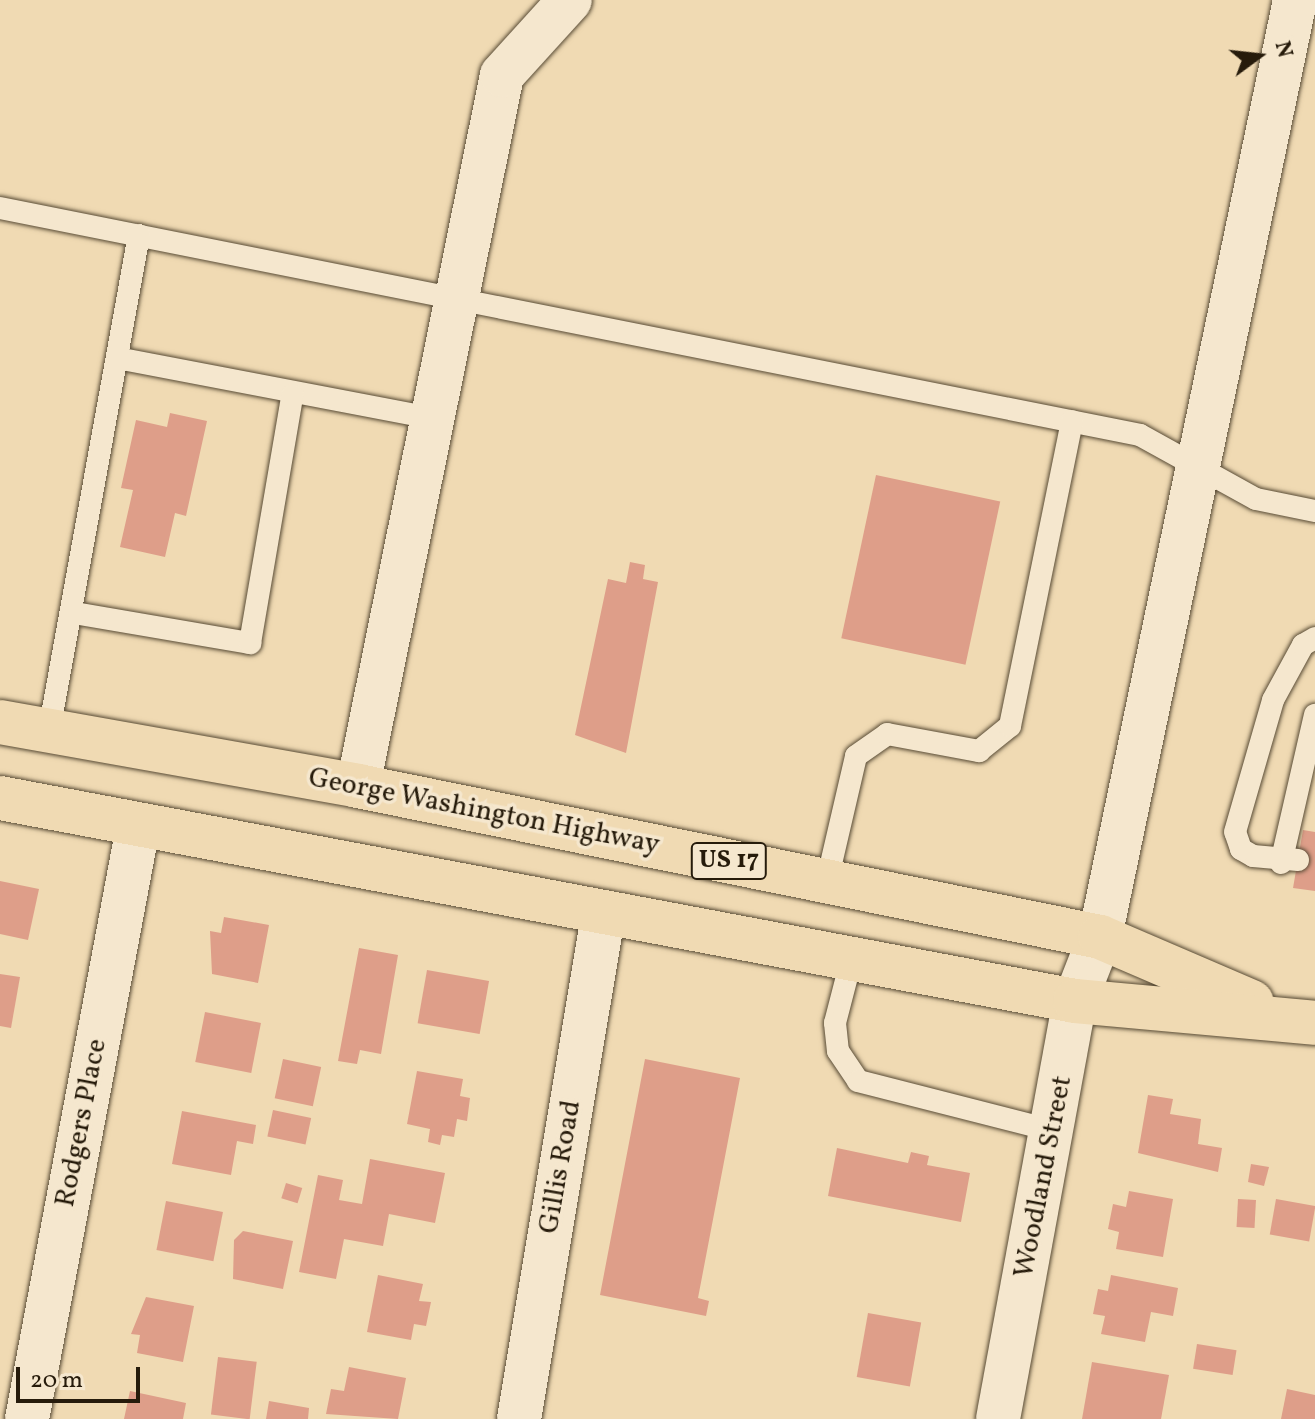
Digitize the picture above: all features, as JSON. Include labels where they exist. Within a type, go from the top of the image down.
[{"type":"main road","name":"George Washington Highway","points":[[0,722],[358,786],[1100,937],[1299,1019]]},
{"type":"main road","name":"George Washington Highway","points":[[0,798],[603,916],[1075,1001],[1299,1019]]},
{"type":"street","points":[[358,786],[502,75],[570,0]]},
{"type":"street","name":"Woodland Street","points":[[998,1419],[1054,1131],[1075,1001],[1100,937],[1295,0]]},
{"type":"street","name":"Rodgers Place","points":[[27,1419],[138,827]]},
{"type":"street","name":"Gillis Road","points":[[519,1419],[603,916]]},
{"type":"lane","points":[[0,208],[1140,435],[1256,499],[1315,511]]},
{"type":"lane","points":[[49,731],[74,613],[139,235]]},
{"type":"lane","points":[[117,358],[292,396],[431,418]]},
{"type":"lane","points":[[74,613],[250,643],[292,396]]},
{"type":"lane","points":[[827,881],[856,756],[887,734],[979,751],[1010,726],[1072,421]]},
{"type":"lane","points":[[1315,638],[1303,645],[1273,700],[1235,832],[1241,849],[1290,862],[1312,747],[1315,715]]},
{"type":"lane","points":[[851,961],[835,1023],[838,1051],[858,1081],[1054,1131]]},
{"type":"building","points":[[170,413],[207,421],[186,516],[175,513],[165,557],[120,547],[133,490],[121,488],[136,420],[167,427]]},
{"type":"building","points":[[876,475],[1000,501],[966,665],[841,638]]},
{"type":"building","points":[[630,562],[645,565],[643,579],[658,582],[626,753],[575,735],[608,579],[626,583]]},
{"type":"building","points":[[1303,830],[1315,832],[1315,891],[1293,888]]},
{"type":"building","points":[[0,881],[39,889],[28,940],[0,934]]},
{"type":"building","points":[[224,917],[269,925],[258,983],[212,974],[210,931],[221,933]]},
{"type":"building","points":[[359,948],[398,955],[381,1054],[360,1050],[357,1064],[338,1061]]},
{"type":"building","points":[[427,970],[489,981],[480,1034],[418,1023]]},
{"type":"building","points":[[0,974],[20,977],[11,1028],[0,1026]]},
{"type":"building","points":[[205,1012],[261,1023],[251,1073],[195,1062]]},
{"type":"building","points":[[283,1059],[321,1067],[313,1106],[275,1098]]},
{"type":"building","points":[[645,1059],[740,1078],[698,1298],[709,1301],[706,1316],[600,1295]]},
{"type":"building","points":[[417,1071],[463,1079],[460,1096],[470,1098],[467,1121],[457,1119],[454,1137],[442,1135],[440,1145],[428,1142],[430,1129],[407,1124]]},
{"type":"building","points":[[1148,1095],[1173,1099],[1170,1114],[1201,1119],[1198,1144],[1222,1148],[1218,1172],[1138,1153]]},
{"type":"building","points":[[273,1110],[311,1118],[306,1145],[267,1136]]},
{"type":"building","points":[[182,1111],[256,1125],[253,1144],[237,1141],[231,1175],[172,1164]]},
{"type":"building","points":[[837,1148],[908,1163],[911,1152],[929,1156],[927,1165],[970,1173],[961,1222],[828,1196]]},
{"type":"building","points":[[370,1159],[445,1173],[435,1223],[389,1214],[383,1246],[344,1239],[336,1279],[299,1272],[318,1175],[343,1180],[339,1200],[362,1204]]},
{"type":"building","points":[[1251,1164],[1269,1167],[1264,1186],[1248,1182]]},
{"type":"building","points":[[286,1183],[302,1188],[298,1203],[281,1198]]},
{"type":"building","points":[[1129,1191],[1173,1199],[1163,1257],[1116,1249],[1119,1232],[1108,1229],[1113,1204],[1126,1207]]},
{"type":"building","points":[[1238,1199],[1256,1200],[1255,1228],[1237,1227]]},
{"type":"building","points":[[1276,1199],[1315,1206],[1309,1241],[1270,1234]]},
{"type":"building","points":[[166,1201],[223,1212],[213,1261],[156,1250]]},
{"type":"building","points":[[243,1231],[293,1241],[283,1289],[233,1279],[234,1240]]},
{"type":"building","points":[[378,1275],[423,1284],[419,1301],[431,1302],[426,1326],[414,1324],[411,1340],[367,1332]]},
{"type":"building","points":[[1111,1275],[1178,1288],[1173,1316],[1151,1312],[1145,1342],[1101,1334],[1105,1316],[1093,1314],[1098,1289],[1108,1291]]},
{"type":"building","points":[[146,1297],[194,1306],[183,1362],[137,1353],[140,1335],[131,1334]]},
{"type":"building","points":[[868,1313],[921,1322],[910,1386],[857,1377]]},
{"type":"building","points":[[1197,1344],[1237,1350],[1233,1375],[1193,1369]]},
{"type":"building","points":[[218,1357],[257,1362],[250,1419],[211,1415]]},
{"type":"building","points":[[1092,1362],[1169,1375],[1161,1419],[1082,1419]]},
{"type":"building","points":[[349,1367],[406,1378],[398,1419],[326,1414],[331,1389],[344,1391]]},
{"type":"building","points":[[1287,1389],[1315,1395],[1315,1419],[1281,1419]]},
{"type":"building","points":[[130,1391],[186,1403],[183,1419],[124,1419]]},
{"type":"building","points":[[269,1401],[309,1408],[308,1419],[266,1419]]}]
